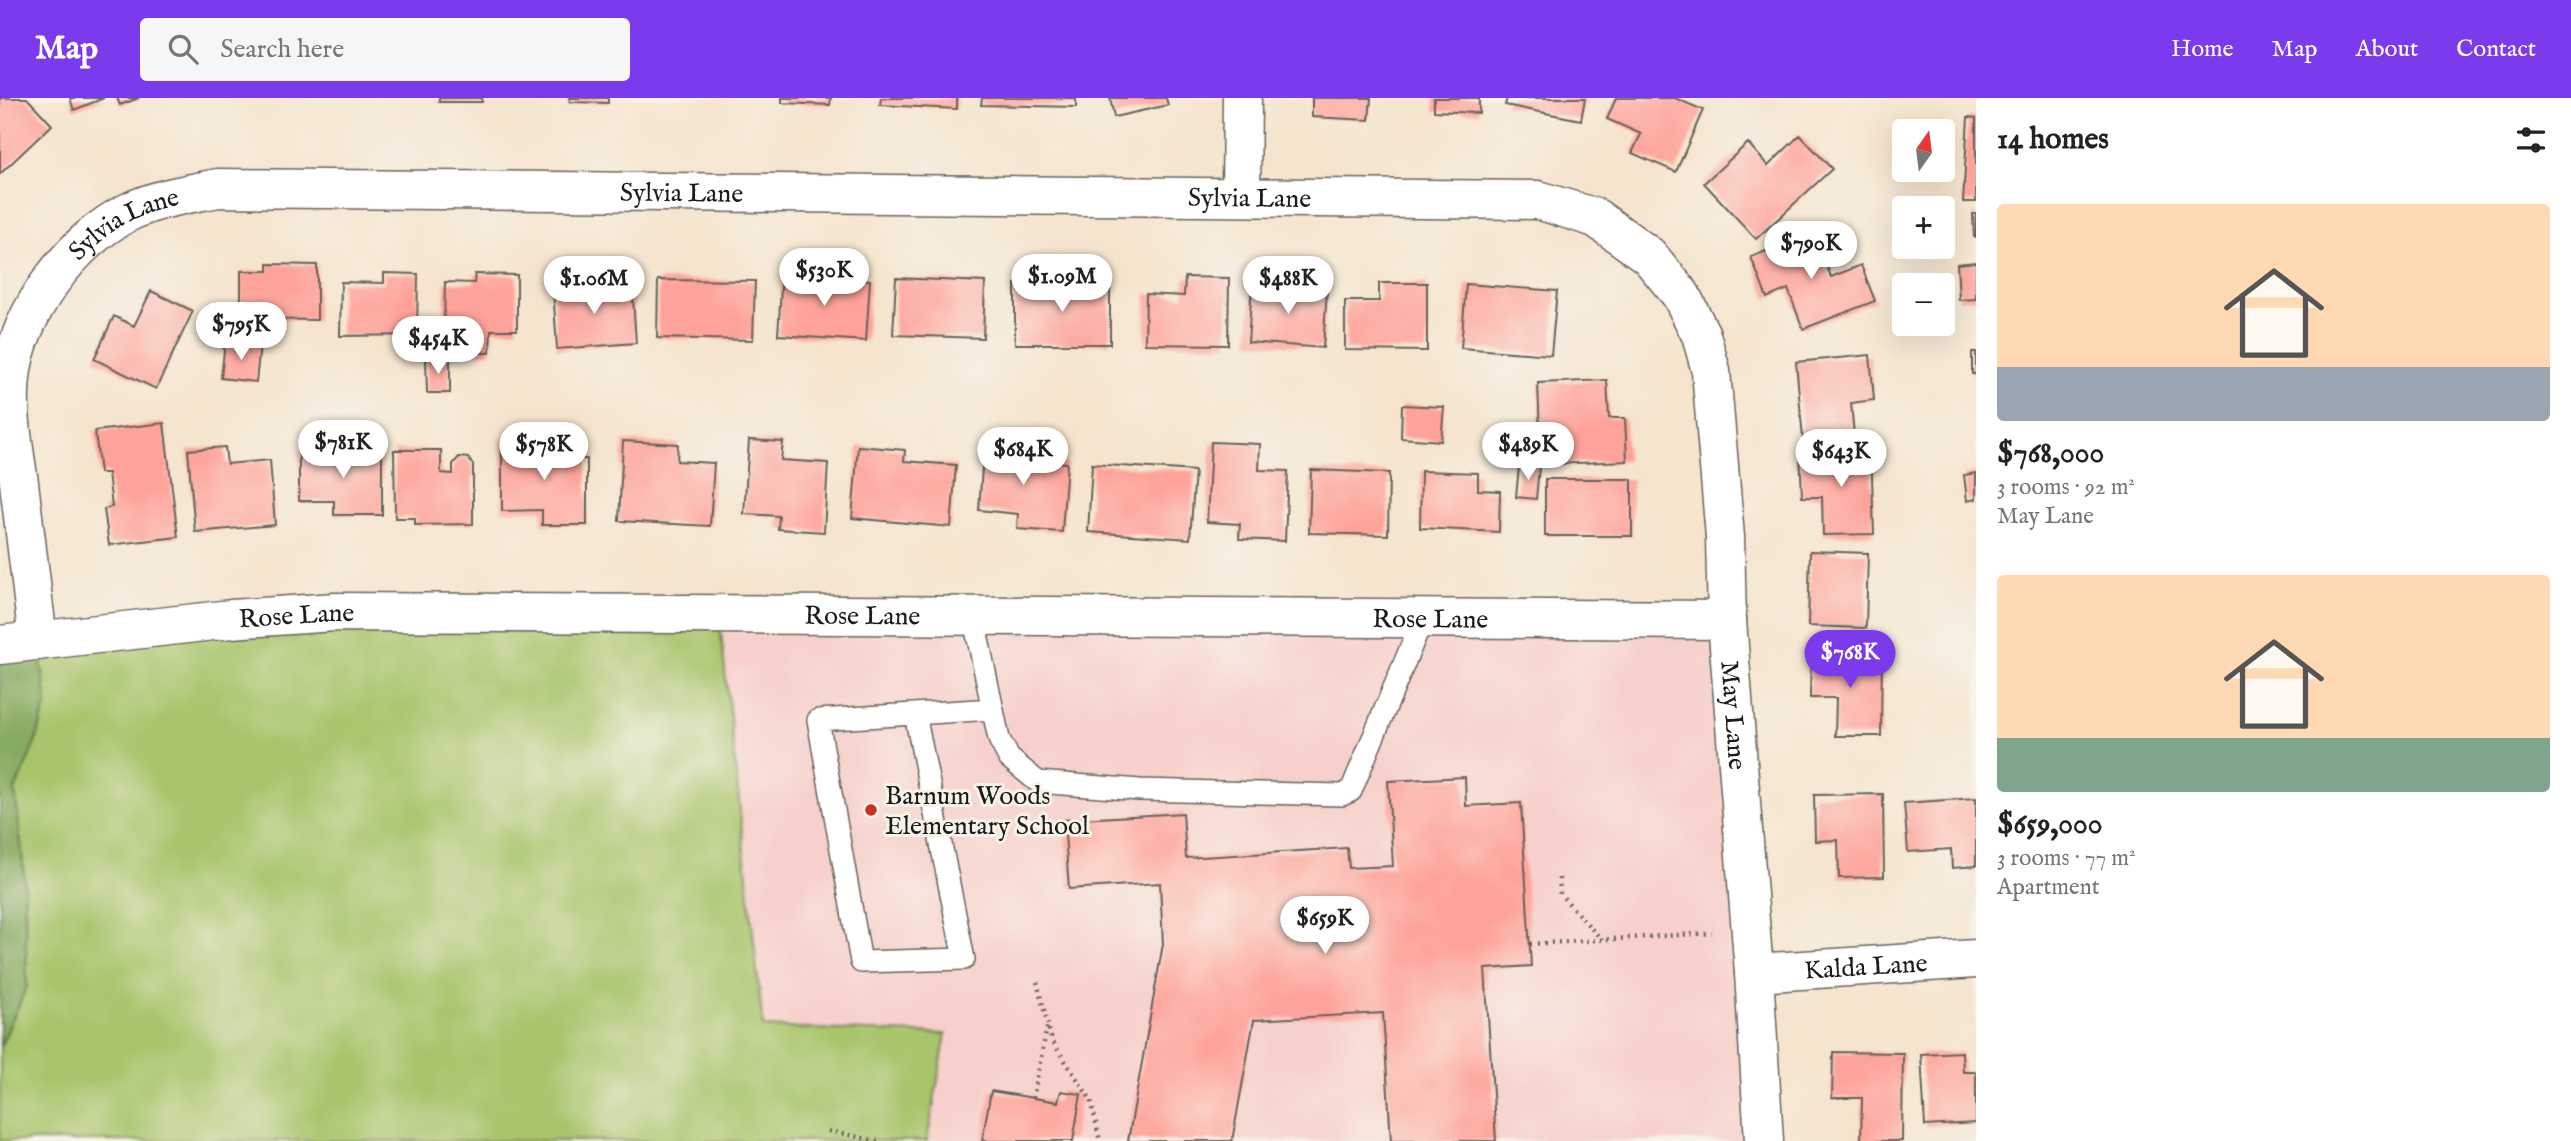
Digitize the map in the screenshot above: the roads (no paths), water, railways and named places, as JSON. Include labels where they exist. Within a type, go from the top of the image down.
[{"type":"street","points":[[1241,195],[1242,98]]},
{"type":"street","name":"Sylvia Lane","points":[[38,641],[11,419],[10,377],[17,343],[43,290],[79,247],[127,213],[159,200],[218,188],[1241,195],[1538,200],[1596,218],[1649,256],[1681,295]]},
{"type":"street","name":"May Lane","points":[[1681,295],[1701,335],[1711,371],[1765,1141]]},
{"type":"street","name":"Rose Lane","points":[[0,645],[231,619],[335,612],[1727,620]]},
{"type":"street","name":"Kalda Lane","points":[[1754,973],[1976,959]]},
{"type":"lane","points":[[973,615],[999,739],[1009,758],[1038,782],[1140,790],[1342,795],[1351,792],[1423,618]]},
{"type":"lane","points":[[915,714],[964,959],[861,962],[818,720],[993,709]]},
{"type":"place","name":"Barnum Woods Elementary School","points":[[871,810]]}]
